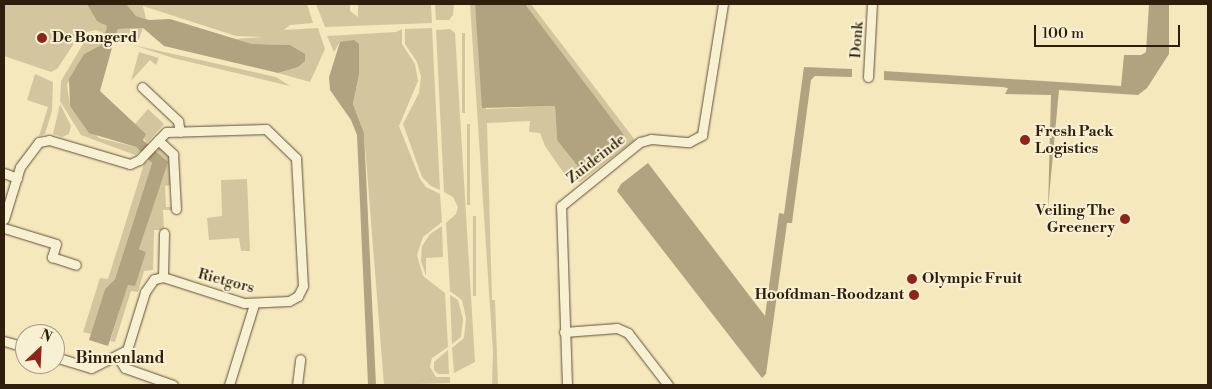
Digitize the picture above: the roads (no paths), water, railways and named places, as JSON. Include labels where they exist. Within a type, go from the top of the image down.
[{"type":"street","name":"Zuideinde","points":[[567,385],[561,206],[640,142],[651,139],[689,142],[702,135],[723,4]]},
{"type":"street","name":"Donk","points":[[868,78],[872,4]]},
{"type":"street","points":[[142,86],[178,121],[180,132]]},
{"type":"street","name":"Rietgors","points":[[4,219],[20,167],[39,142],[49,140],[130,164],[139,160],[166,132],[266,129],[296,158],[302,286],[298,296],[289,301],[254,304],[163,277]]},
{"type":"street","points":[[156,142],[173,154],[176,209]]},
{"type":"street","points":[[4,173],[17,178]]},
{"type":"street","points":[[4,228],[56,244],[52,257],[76,265]]},
{"type":"street","points":[[65,360],[91,368],[118,357],[127,350],[149,285],[163,277],[164,233]]},
{"type":"street","points":[[230,385],[254,304]]},
{"type":"street","points":[[564,332],[617,328],[628,333],[668,385]]},
{"type":"street","points":[[118,357],[125,368],[173,385]]},
{"type":"street","points":[[297,385],[300,359]]},
{"type":"place","name":"De Bongerd","points":[[42,38]]},
{"type":"place","name":"Fresh Pack Logistics","points":[[1025,140]]},
{"type":"place","name":"Veiling The Greenery","points":[[1125,219]]},
{"type":"place","name":"Olympic Fruit","points":[[912,279]]},
{"type":"place","name":"Hoofdman-Roodzant","points":[[914,295]]},
{"type":"district","name":"Binnenland","points":[[120,358]]}]
